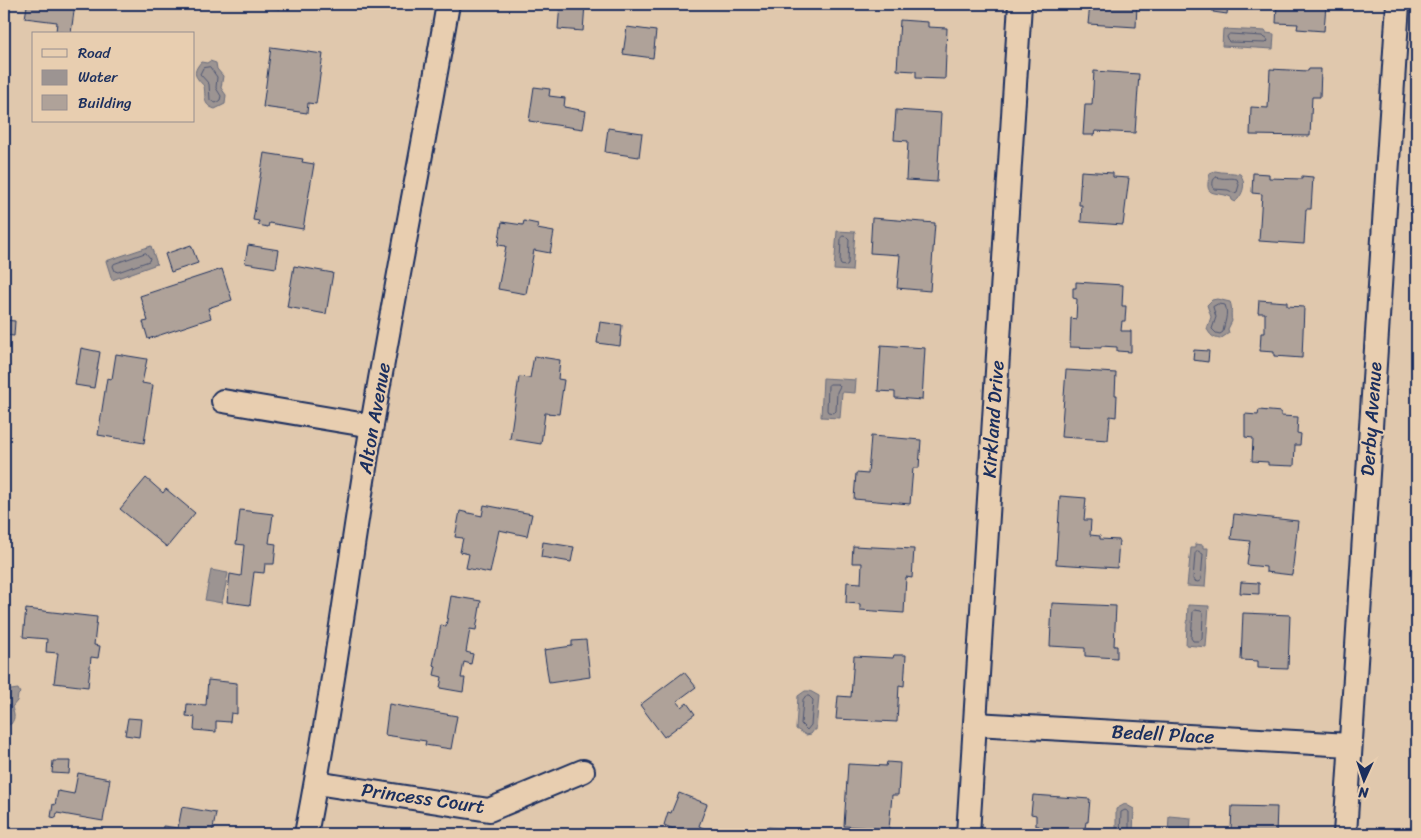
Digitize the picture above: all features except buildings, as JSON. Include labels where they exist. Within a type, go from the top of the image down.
[{"type":"street","name":"Alton Avenue","points":[[306,834],[316,783],[372,426],[448,4]]},
{"type":"street","name":"Kirkland Drive","points":[[968,834],[1020,4]]},
{"type":"street","name":"Derby Avenue","points":[[1345,834],[1398,4]]},
{"type":"street","points":[[223,401],[372,426]]},
{"type":"street","name":"Bedell Place","points":[[975,724],[1350,745]]},
{"type":"street","name":"Princess Court","points":[[316,783],[489,810],[583,771]]},
{"type":"water","points":[[1223,29],[1266,31],[1266,33],[1274,34],[1273,49],[1222,46]]},
{"type":"water","points":[[210,61],[216,63],[217,69],[223,76],[221,88],[226,95],[225,104],[215,109],[206,103],[204,86],[197,78],[195,72],[201,62],[207,63]]},
{"type":"water","points":[[1215,171],[1240,174],[1244,185],[1240,196],[1235,202],[1231,197],[1209,190],[1208,181],[1210,173]]},
{"type":"water","points":[[837,231],[855,232],[852,271],[834,270]]},
{"type":"water","points":[[151,246],[157,264],[112,280],[106,261]]},
{"type":"water","points":[[1217,299],[1230,302],[1231,307],[1232,321],[1228,329],[1229,333],[1220,339],[1212,336],[1207,329],[1211,317],[1207,305],[1212,300]]},
{"type":"water","points":[[823,378],[856,380],[855,393],[842,392],[840,418],[821,417]]},
{"type":"water","points":[[1195,544],[1208,548],[1205,587],[1187,586],[1191,548],[1195,548]]},
{"type":"water","points":[[211,570],[228,573],[222,603],[205,600]]},
{"type":"water","points":[[1188,605],[1209,606],[1206,647],[1186,645]]},
{"type":"water","points":[[18,689],[20,693],[12,707],[14,720],[11,724],[4,725],[4,691]]},
{"type":"water","points":[[805,691],[810,691],[819,696],[816,730],[806,735],[796,729],[798,696]]},
{"type":"water","points":[[1125,804],[1134,809],[1133,834],[1116,834],[1116,809]]},
{"type":"water","points":[[1169,816],[1191,818],[1190,834],[1168,834]]},
{"type":"water","points":[[768,827],[808,830],[807,834],[768,834]]}]
